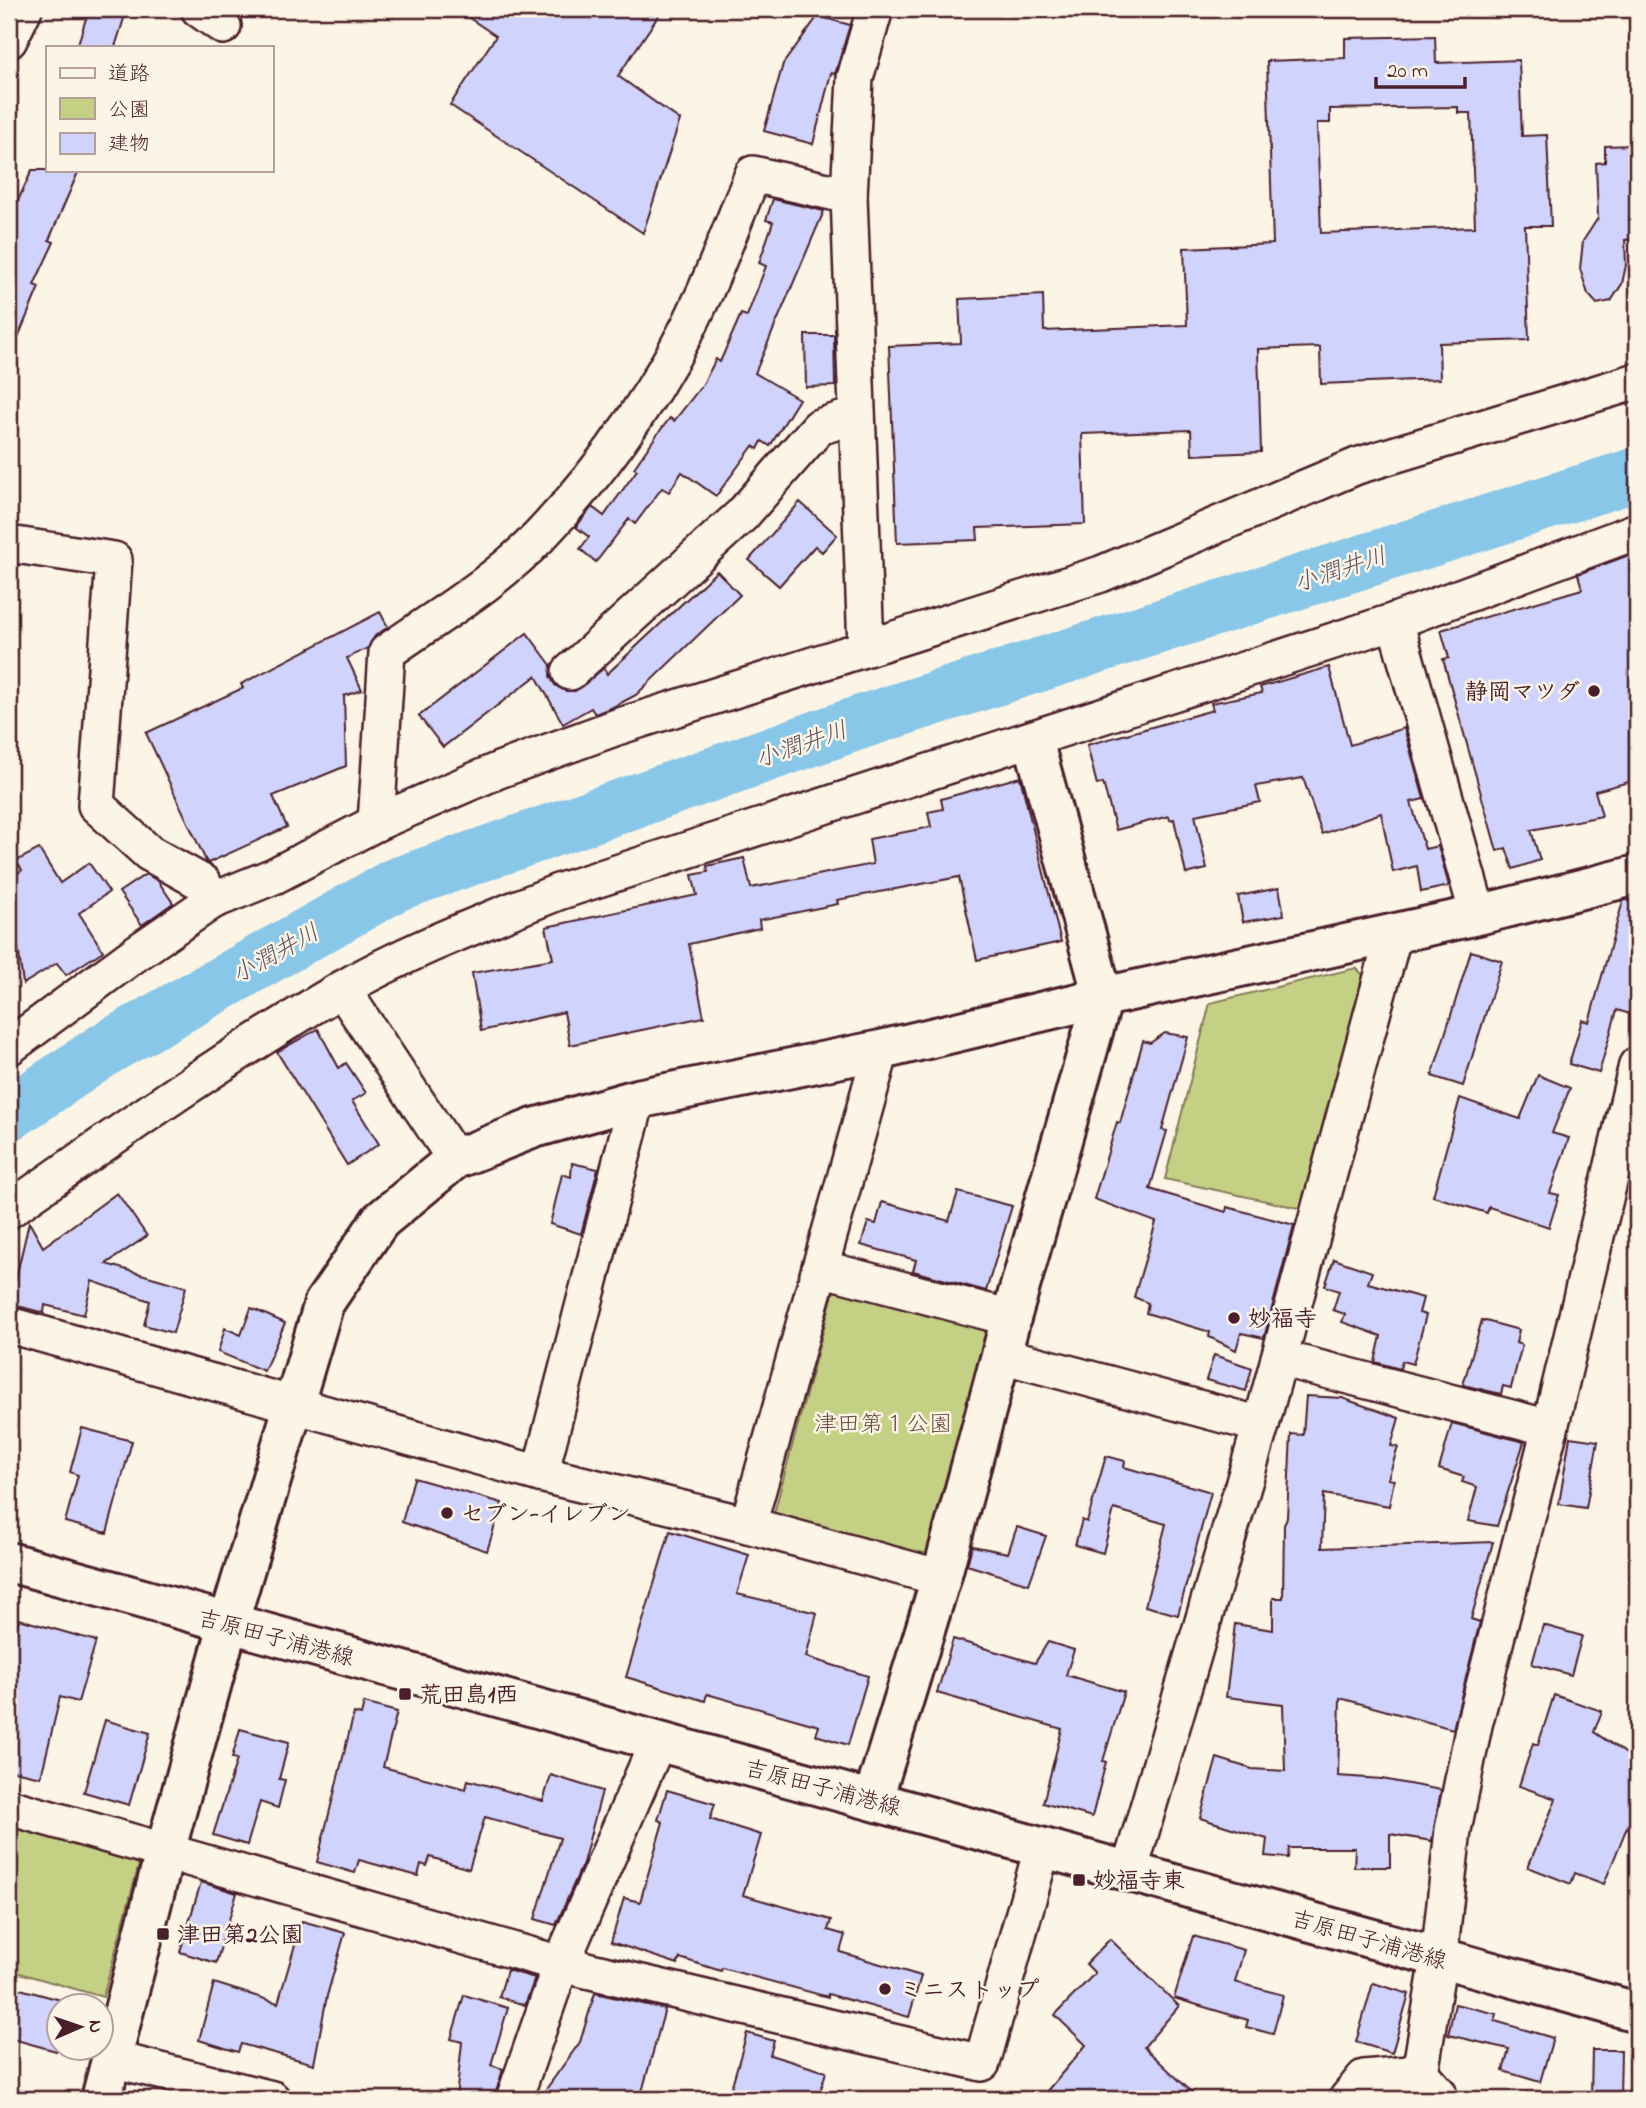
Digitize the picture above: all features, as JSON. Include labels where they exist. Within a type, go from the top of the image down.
[{"type":"street","points":[[9,40],[24,9]]},
{"type":"street","points":[[866,648],[849,196],[855,78],[875,9]]},
{"type":"street","points":[[376,823],[387,652],[480,585],[538,538],[592,475],[659,378],[704,294],[753,174],[849,196]]},
{"type":"street","points":[[9,1047],[212,901],[274,876],[376,823],[499,770],[606,731],[1101,574],[1357,466],[1637,381]]},
{"type":"street","points":[[570,673],[742,515],[819,427],[857,415]]},
{"type":"street","points":[[9,1210],[181,1090],[342,989],[443,939],[558,892],[1395,621],[1637,531]]},
{"type":"street","points":[[9,544],[114,560],[96,805],[149,853],[203,883],[212,901]]},
{"type":"street","points":[[1395,621],[1478,915]]},
{"type":"street","points":[[873,1800],[941,1578],[1011,1318],[1103,997],[1033,740]]},
{"type":"street","points":[[116,2043],[165,1852],[228,1625],[324,1303],[380,1221],[455,1159],[534,1128],[637,1100],[881,1050],[1103,997],[1478,915],[1637,875]]},
{"type":"street","points":[[1129,1872],[1261,1425],[1394,933]]},
{"type":"street","points":[[342,989],[455,1159]]},
{"type":"street","points":[[747,1525],[881,1050]]},
{"type":"street","points":[[1347,2099],[1364,2078],[1428,2086],[1453,1830],[1474,1725],[1550,1428],[1637,1065]]},
{"type":"street","points":[[540,1474],[637,1100]]},
{"type":"street","points":[[820,1268],[1011,1318]]},
{"type":"street","points":[[9,1325],[540,1474],[747,1525],[941,1578]]},
{"type":"street","points":[[1001,1355],[1261,1425]]},
{"type":"street","points":[[1279,1358],[1550,1428]]},
{"type":"street","name":"吉原田子浦港線","points":[[9,1562],[228,1625],[1637,2012]]},
{"type":"street","points":[[514,2099],[561,1964],[658,1741]]},
{"type":"street","points":[[9,1807],[561,1964],[982,2063],[1042,1849]]},
{"type":"street","points":[[116,2060],[272,2099]]},
{"type":"street","points":[[101,2099],[111,2062]]},
{"type":"green space","points":[[1356,968],[1370,982],[1303,1209],[1165,1179],[1210,1003]]},
{"type":"green space","name":"津田第１公園","points":[[835,1287],[993,1329],[931,1560],[773,1517]]},
{"type":"green space","points":[[9,1815],[142,1853],[104,1993],[89,1993],[9,1970]]},
{"type":"building","points":[[89,9],[127,9],[115,46],[77,46]]},
{"type":"building","points":[[456,9],[663,9],[618,76],[680,120],[643,233],[450,105],[496,36]]},
{"type":"building","points":[[818,16],[850,25],[835,74],[831,73],[813,144],[764,131],[783,64]]},
{"type":"building","points":[[1435,36],[1436,63],[1519,60],[1522,136],[1547,135],[1551,226],[1525,226],[1529,340],[1439,343],[1440,379],[1321,384],[1320,347],[1258,349],[1261,452],[1192,455],[1191,430],[1082,434],[1085,524],[977,528],[978,540],[897,543],[889,346],[961,343],[959,299],[1043,295],[1044,331],[1187,325],[1184,248],[1273,244],[1267,61],[1345,58],[1345,38]],"holes":[[[1458,107],[1458,113],[1471,113],[1475,227],[1321,233],[1317,123],[1330,123],[1330,109]]]},
{"type":"building","points":[[1632,145],[1636,239],[1625,240],[1626,265],[1622,284],[1611,301],[1597,304],[1588,294],[1580,269],[1583,241],[1598,218],[1596,163],[1605,162],[1605,146]]},
{"type":"building","points":[[32,170],[78,172],[49,240],[54,242],[34,285],[39,287],[9,359],[9,220]]},
{"type":"building","points":[[773,199],[824,211],[755,373],[799,399],[770,446],[762,441],[758,449],[753,446],[716,496],[682,472],[669,492],[662,488],[635,524],[629,519],[596,562],[580,549],[589,537],[576,527],[592,507],[604,516],[637,470],[634,468],[656,436],[670,418],[674,421],[703,384],[716,359],[720,362],[741,314],[747,316],[766,266],[759,263],[773,222],[766,220]]},
{"type":"building","points":[[805,335],[834,335],[835,386],[806,387]]},
{"type":"building","points":[[800,502],[837,535],[822,552],[815,546],[779,586],[749,560]]},
{"type":"building","points":[[1637,552],[1637,699],[1629,699],[1629,782],[1595,791],[1602,816],[1531,830],[1540,860],[1513,869],[1506,848],[1497,851],[1443,659],[1449,658],[1441,630],[1582,589],[1578,574]]},
{"type":"building","points":[[717,571],[740,595],[636,695],[613,707],[595,714],[591,708],[563,724],[536,676],[443,747],[419,716],[527,633],[551,665],[550,676],[555,685],[565,691],[575,691],[604,668],[607,674]]},
{"type":"building","points":[[380,612],[388,627],[375,636],[368,648],[347,658],[362,690],[344,696],[346,766],[273,796],[287,827],[208,863],[146,733],[243,688],[241,684]]},
{"type":"building","points":[[1329,667],[1350,745],[1404,728],[1424,799],[1411,802],[1425,849],[1438,846],[1449,886],[1421,892],[1417,866],[1393,872],[1381,813],[1322,834],[1303,778],[1256,786],[1260,802],[1195,815],[1207,869],[1186,874],[1174,819],[1170,820],[1169,816],[1116,830],[1103,783],[1097,785],[1087,745],[1213,710],[1211,703],[1262,693],[1260,687]]},
{"type":"building","points":[[1020,777],[1061,942],[977,960],[959,877],[837,900],[838,904],[759,920],[760,928],[689,944],[704,1017],[570,1045],[564,1012],[481,1031],[472,973],[553,959],[546,927],[697,895],[692,875],[708,872],[707,866],[744,858],[751,888],[873,864],[869,839],[931,827],[928,812],[943,809],[941,799]]},
{"type":"building","points":[[39,849],[60,883],[89,863],[109,892],[79,913],[103,951],[66,975],[57,963],[23,984],[9,879],[22,870],[16,861]]},
{"type":"building","points":[[146,874],[158,881],[173,903],[142,925],[119,892]]},
{"type":"building","points":[[1279,888],[1284,915],[1243,922],[1238,896]]},
{"type":"building","points":[[1637,897],[1637,985],[1630,1014],[1617,1010],[1599,1073],[1569,1064],[1582,1020],[1589,1022],[1623,901]]},
{"type":"building","points":[[1471,951],[1502,961],[1463,1086],[1432,1076]]},
{"type":"building","points":[[318,1029],[339,1068],[346,1063],[366,1093],[352,1101],[379,1144],[347,1165],[277,1052]]},
{"type":"building","points":[[1165,1033],[1188,1037],[1162,1130],[1167,1131],[1150,1189],[1226,1212],[1227,1207],[1294,1225],[1264,1338],[1241,1333],[1236,1350],[1209,1337],[1210,1332],[1146,1313],[1148,1303],[1134,1297],[1156,1222],[1094,1199],[1117,1122],[1120,1123],[1143,1041],[1150,1043]]},
{"type":"building","points":[[1538,1075],[1570,1088],[1552,1133],[1569,1138],[1550,1193],[1559,1195],[1549,1227],[1489,1207],[1487,1213],[1433,1196],[1460,1098],[1520,1119]]},
{"type":"building","points":[[572,1163],[598,1169],[581,1234],[550,1224],[562,1174],[571,1177]]},
{"type":"building","points":[[958,1192],[1012,1206],[986,1291],[913,1271],[916,1260],[861,1245],[868,1222],[876,1224],[882,1202],[949,1221]]},
{"type":"building","points":[[117,1193],[147,1236],[106,1264],[186,1287],[173,1333],[144,1325],[150,1301],[92,1281],[84,1315],[45,1305],[44,1313],[10,1304],[29,1222],[43,1247]]},
{"type":"building","points":[[1334,1259],[1372,1272],[1368,1283],[1423,1298],[1419,1313],[1426,1315],[1413,1364],[1402,1361],[1400,1369],[1375,1362],[1381,1336],[1342,1322],[1345,1314],[1333,1310],[1339,1291],[1325,1286]]},
{"type":"building","points":[[251,1308],[285,1323],[264,1371],[218,1352],[225,1328],[241,1335]]},
{"type":"building","points":[[1482,1320],[1519,1330],[1516,1343],[1522,1345],[1511,1388],[1503,1386],[1501,1394],[1463,1385]]},
{"type":"building","points":[[1214,1355],[1252,1368],[1246,1391],[1206,1380]]},
{"type":"building","points":[[1306,1396],[1342,1398],[1399,1418],[1391,1446],[1398,1447],[1388,1479],[1394,1480],[1389,1506],[1324,1494],[1322,1548],[1493,1542],[1471,1619],[1480,1622],[1453,1729],[1340,1698],[1338,1776],[1382,1779],[1441,1790],[1432,1841],[1390,1834],[1390,1867],[1354,1867],[1355,1848],[1289,1848],[1288,1858],[1265,1856],[1267,1839],[1200,1818],[1217,1758],[1252,1769],[1285,1771],[1283,1704],[1226,1697],[1235,1624],[1273,1630],[1273,1598],[1283,1598],[1284,1525],[1287,1517],[1291,1434],[1303,1435]]},
{"type":"building","points":[[1452,1423],[1524,1442],[1497,1526],[1468,1521],[1477,1487],[1462,1482],[1464,1477],[1439,1469]]},
{"type":"building","points":[[82,1428],[132,1441],[107,1533],[65,1522],[78,1475],[70,1472]]},
{"type":"building","points":[[1570,1437],[1598,1441],[1586,1508],[1559,1504]]},
{"type":"building","points":[[1106,1456],[1125,1461],[1124,1467],[1211,1492],[1178,1615],[1145,1606],[1166,1524],[1114,1509],[1103,1553],[1075,1545],[1082,1520],[1087,1522]]},
{"type":"building","points":[[414,1478],[502,1503],[487,1551],[402,1522]]},
{"type":"building","points":[[1017,1527],[1046,1536],[1029,1584],[967,1565],[972,1546],[1008,1553]]},
{"type":"building","points":[[670,1531],[749,1555],[737,1594],[817,1613],[806,1657],[868,1676],[848,1745],[816,1735],[819,1726],[707,1694],[705,1701],[626,1677]]},
{"type":"building","points":[[19,1619],[96,1641],[78,1702],[60,1697],[41,1777],[9,1770],[9,1655]]},
{"type":"building","points":[[1543,1625],[1582,1636],[1571,1675],[1532,1664]]},
{"type":"building","points":[[953,1639],[1035,1663],[1048,1642],[1074,1650],[1066,1675],[1124,1692],[1103,1761],[1106,1762],[1092,1817],[1043,1803],[1062,1729],[937,1693]]},
{"type":"building","points":[[1554,1695],[1602,1711],[1594,1732],[1637,1761],[1637,1834],[1627,1827],[1604,1884],[1575,1873],[1571,1884],[1528,1867],[1556,1799],[1519,1786],[1533,1743],[1538,1745]]},
{"type":"building","points":[[364,1703],[397,1712],[383,1767],[466,1789],[468,1780],[543,1801],[551,1775],[602,1791],[583,1863],[556,1925],[535,1919],[560,1838],[485,1817],[469,1869],[430,1857],[427,1866],[421,1864],[418,1876],[359,1860],[355,1873],[317,1862],[354,1713],[361,1715]]},
{"type":"building","points":[[105,1720],[150,1733],[129,1805],[84,1792]]},
{"type":"building","points":[[240,1729],[289,1742],[279,1779],[285,1780],[278,1808],[260,1802],[247,1845],[213,1835],[237,1759],[232,1758]]},
{"type":"building","points":[[667,1790],[715,1804],[710,1819],[761,1835],[743,1895],[831,1920],[828,1930],[845,1935],[840,1952],[921,1976],[909,2017],[722,1968],[721,1971],[680,1958],[678,1964],[611,1942],[624,1898],[640,1902],[663,1822],[658,1820]]},
{"type":"building","points":[[201,1882],[237,1893],[216,1963],[180,1952]]},
{"type":"building","points":[[302,1921],[345,1933],[327,1996],[314,2064],[241,2044],[238,2052],[199,2040],[214,1983],[278,2003]]},
{"type":"building","points":[[1193,1936],[1244,1950],[1235,1982],[1283,1995],[1273,2034],[1246,2027],[1248,2020],[1174,1998]]},
{"type":"building","points":[[1110,1939],[1179,2006],[1144,2047],[1199,2099],[1040,2099],[1086,2045],[1055,2015],[1095,1973],[1086,1964]]},
{"type":"building","points":[[507,1970],[535,1978],[525,2005],[499,1997]]},
{"type":"building","points":[[1373,1983],[1409,1994],[1392,2053],[1356,2042]]},
{"type":"building","points":[[9,1986],[46,1996],[46,2048],[9,2038]]},
{"type":"building","points":[[595,1993],[665,2009],[640,2099],[539,2099],[580,2042]]},
{"type":"building","points":[[464,1995],[508,2008],[491,2065],[503,2069],[494,2099],[456,2099],[462,2042],[451,2039]]},
{"type":"building","points":[[1455,2004],[1497,2014],[1495,2021],[1553,2038],[1540,2082],[1503,2071],[1509,2049],[1448,2035]]},
{"type":"building","points":[[747,2033],[774,2041],[770,2055],[826,2072],[818,2099],[728,2099]]},
{"type":"building","points":[[1592,2050],[1621,2050],[1620,2099],[1591,2096]]},
{"type":"waterway","name":"小潤井川","points":[[9,1114],[107,1048],[395,885],[867,720],[1637,474]]},
{"type":"place","name":"静岡マツダ","points":[[1594,691]]},
{"type":"place","name":"妙福寺","points":[[1234,1318]]},
{"type":"place","name":"セブン-イレブン","points":[[447,1513]]},
{"type":"place","name":"荒田島1西","points":[[405,1694]]},
{"type":"place","name":"妙福寺東","points":[[1079,1880]]},
{"type":"place","name":"津田第2公園","points":[[163,1934]]},
{"type":"place","name":"ミニストップ","points":[[885,1989]]}]
